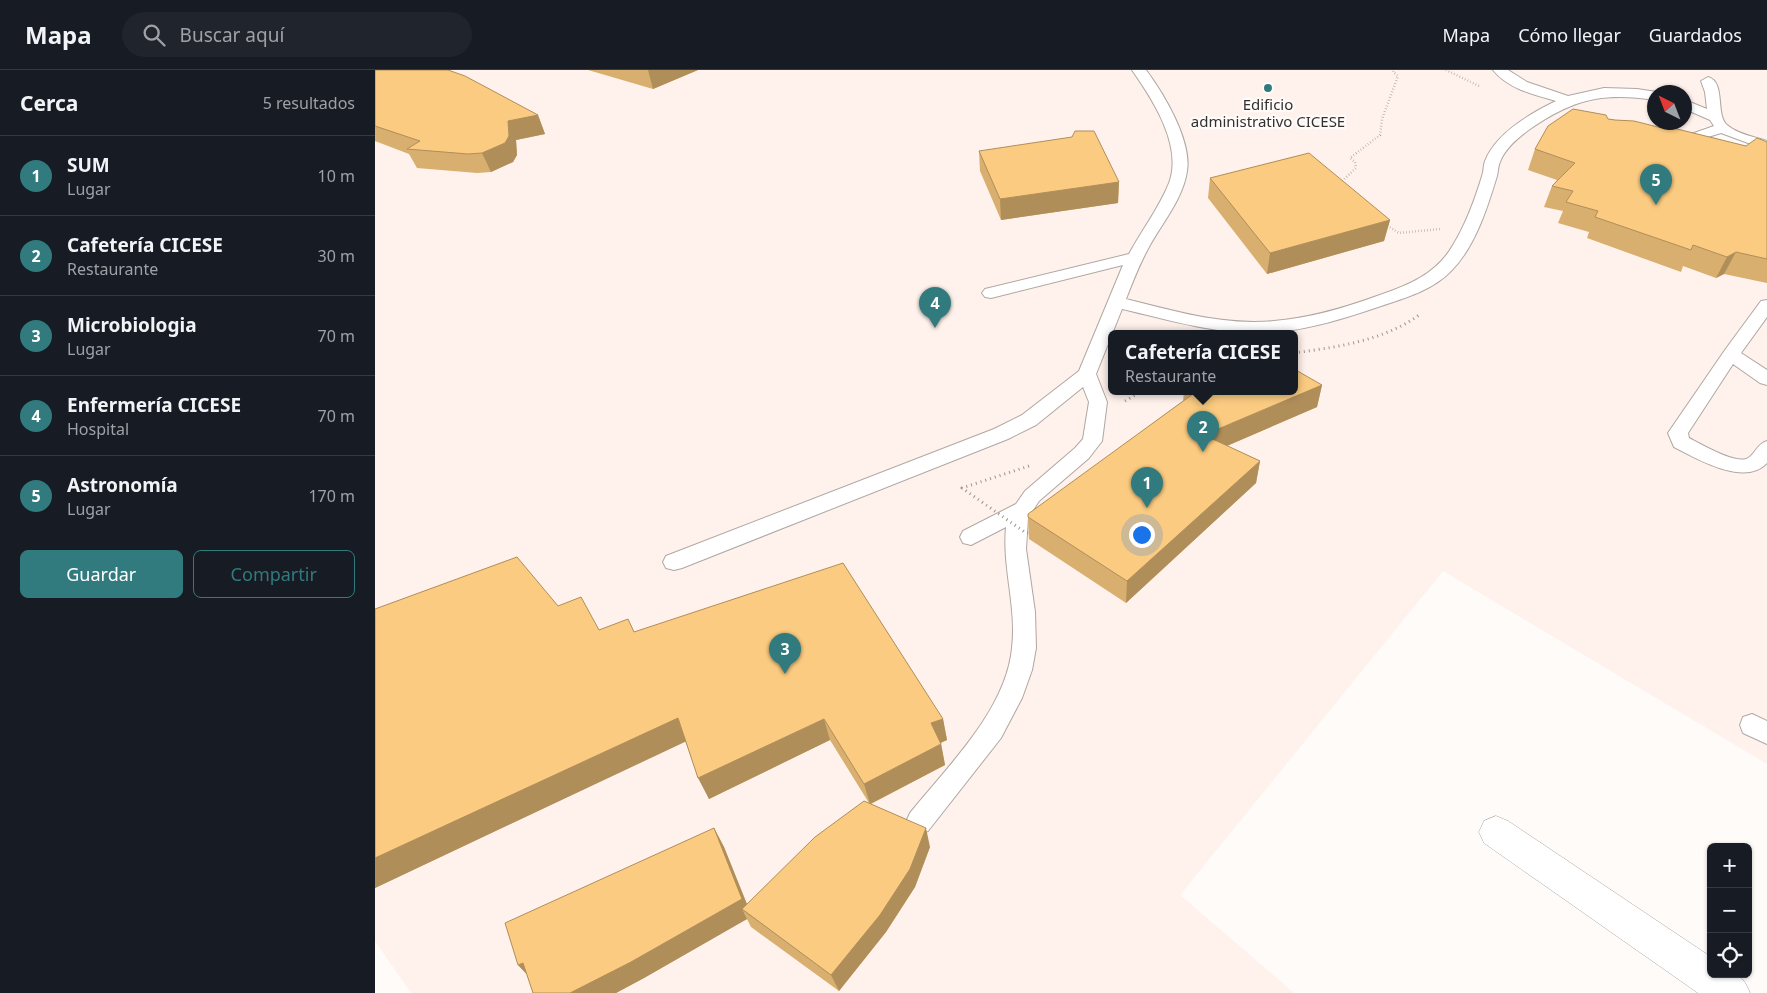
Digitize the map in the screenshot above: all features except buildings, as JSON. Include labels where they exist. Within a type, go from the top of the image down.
[{"type":"street","points":[[1496,832],[1731,993]]},
{"type":"lane","points":[[674,562],[1001,434],[1029,420],[1087,374],[1135,257],[1177,185],[1181,170],[1180,158],[1169,119],[1147,79],[1139,70]]},
{"type":"lane","points":[[1499,70],[1507,77],[1521,84],[1567,100]]},
{"type":"lane","points":[[1707,81],[1712,92],[1718,126]]},
{"type":"lane","points":[[1116,302],[1171,316],[1223,324],[1273,327],[1306,322],[1354,310],[1422,284],[1449,265],[1471,226],[1493,161],[1501,147],[1513,134],[1548,110],[1567,100],[1604,91],[1624,91],[1647,95]]},
{"type":"lane","points":[[1692,109],[1718,126],[1745,148],[1767,157]]},
{"type":"lane","points":[[1656,137],[1695,137],[1718,126]]},
{"type":"lane","points":[[1718,126],[1767,146]]},
{"type":"lane","points":[[991,293],[1135,257]]},
{"type":"lane","points":[[1765,311],[1731,354],[1678,432],[1681,442],[1736,466],[1745,467],[1753,465],[1767,448]]},
{"type":"lane","points":[[1731,354],[1767,380]]},
{"type":"lane","points":[[971,537],[1021,510],[1032,496],[1082,453],[1092,441],[1098,402],[1087,374]]},
{"type":"lane","points":[[919,822],[992,730],[1010,698],[1024,648],[1024,612],[1015,549],[1016,530],[1021,510]]},
{"type":"path","points":[[1333,186],[1345,180],[1356,168],[1355,162],[1350,158],[1380,135],[1382,119],[1398,76],[1393,72],[1394,70]]},
{"type":"path","points":[[1384,223],[1399,233],[1471,226]]},
{"type":"path","points":[[1032,533],[1026,532],[962,488],[1038,462]]},
{"type":"shaded area","points":[[375,70],[1767,70],[1767,145],[1699,125],[1746,159],[1767,165],[1767,764],[1443,571],[1180,895],[1294,993],[411,993],[375,941]]},
{"type":"place","name":"Edificio administrativo CICESE","points":[[1268,88]]},
{"type":"place","name":"Astronomía","points":[[1656,205]]},
{"type":"place","name":"Enfermería CICESE","points":[[935,328]]},
{"type":"place","name":"Cafetería CICESE","points":[[1203,452]]},
{"type":"place","name":"SUM","points":[[1147,508]]},
{"type":"place","name":"Microbiologia","points":[[785,674]]}]
